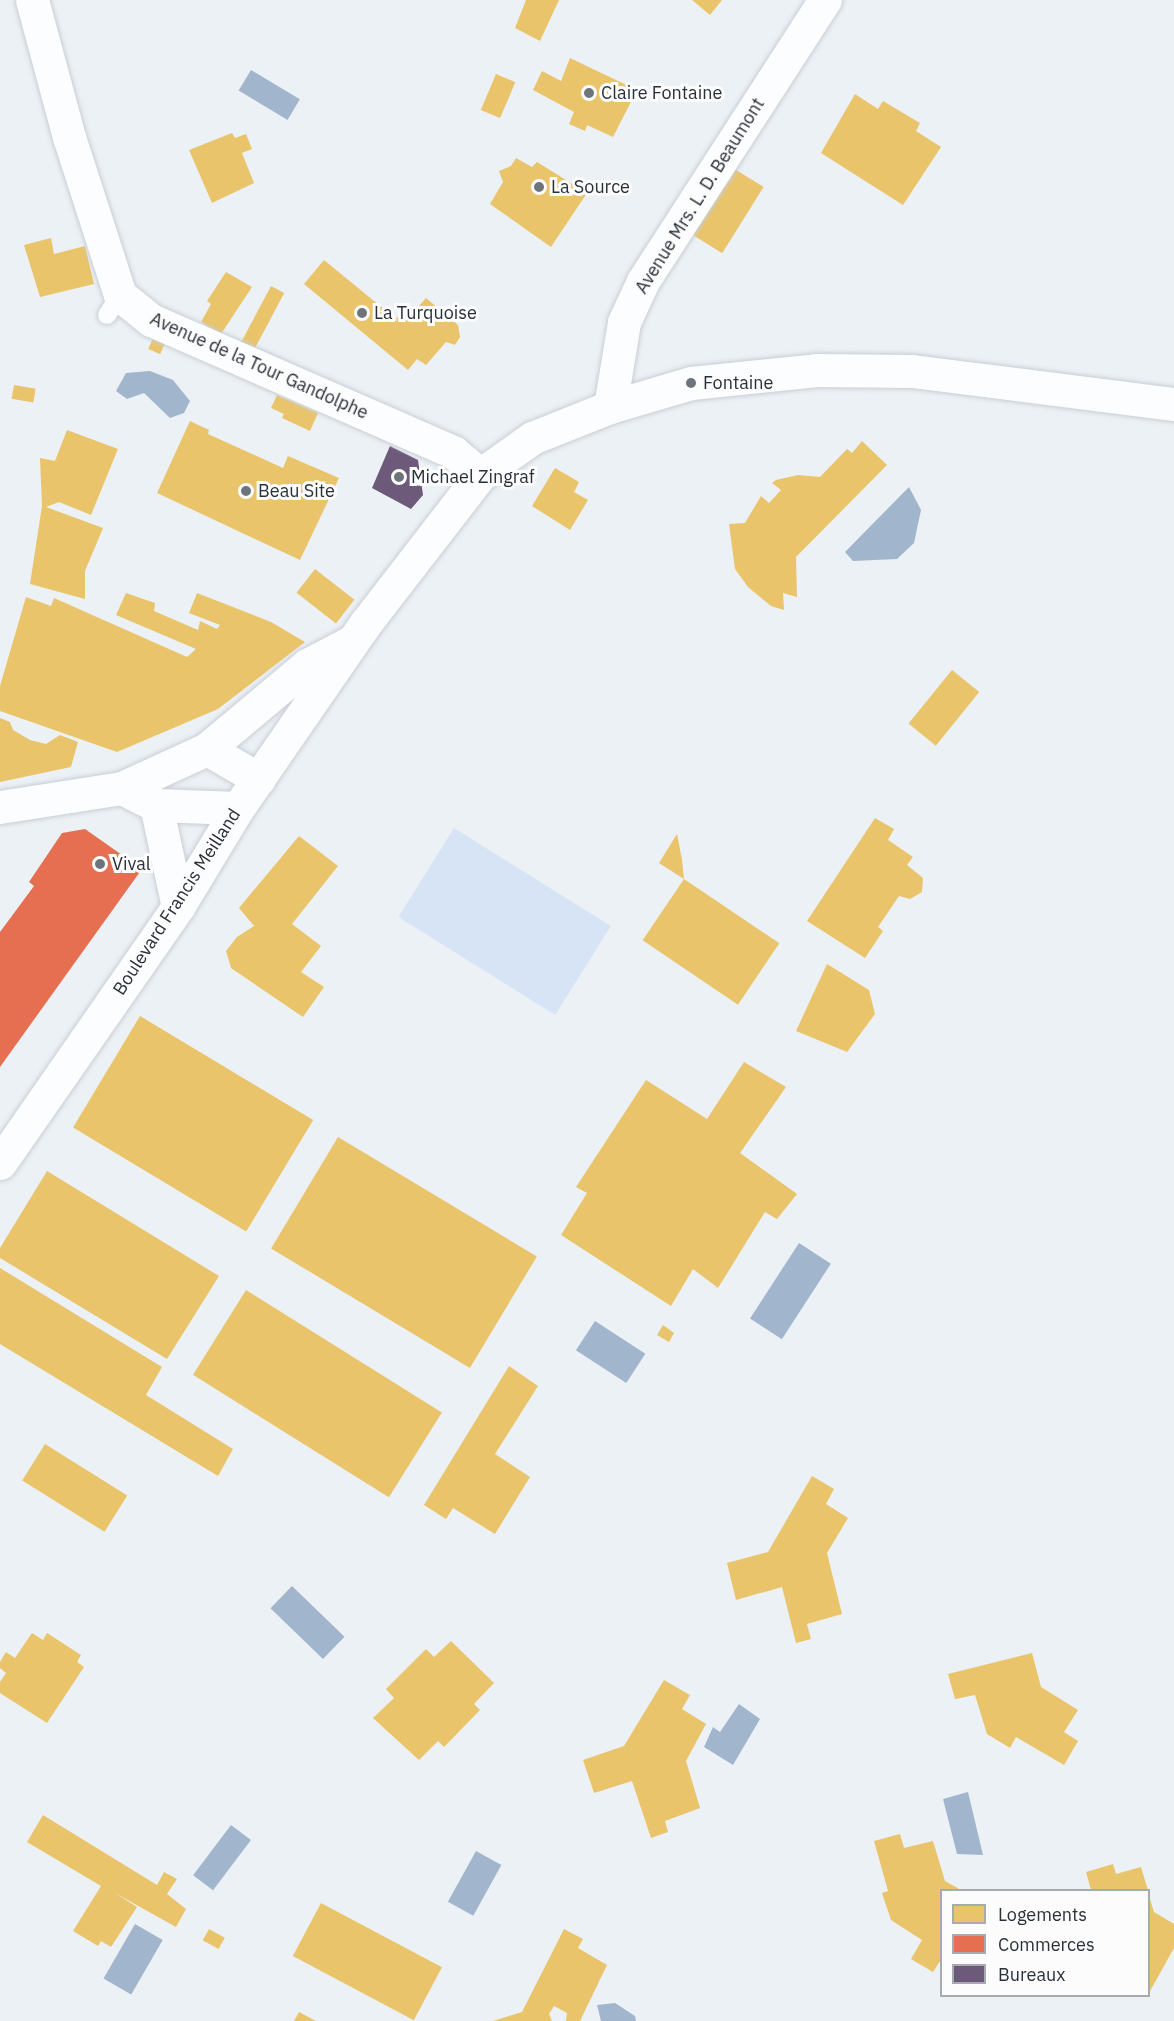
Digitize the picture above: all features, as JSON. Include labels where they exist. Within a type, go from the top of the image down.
[{"type":"street","name":"Avenue de la Tour Gandolphe","points":[[32,0],[113,305],[453,452],[480,475]]},
{"type":"street","name":"Avenue Mrs. L. D. Beaumont","points":[[610,407],[624,322],[643,281],[825,0]]},
{"type":"street","name":"Boulevard Francis Meilland","points":[[0,1163],[178,907],[238,808],[353,641],[480,475],[532,438],[610,407],[691,383],[816,370],[912,371],[1174,404]]},
{"type":"street","points":[[0,807],[122,788],[207,749],[307,665],[353,641]]},
{"type":"street","points":[[207,749],[259,779]]},
{"type":"street","points":[[122,788],[156,805],[238,808]]},
{"type":"street","points":[[156,805],[178,907]]},
{"type":"shaded area","points":[[251,70],[300,99],[287,120],[239,91]]},
{"type":"shaded area","points":[[150,371],[173,380],[190,401],[184,413],[170,418],[144,393],[127,399],[116,391],[126,373]]},
{"type":"shaded area","points":[[909,487],[921,510],[914,543],[897,559],[853,561],[845,552]]},
{"type":"shaded area","points":[[454,828],[611,926],[555,1015],[398,917]]},
{"type":"shaded area","points":[[799,1243],[831,1264],[782,1339],[750,1318]]},
{"type":"shaded area","points":[[595,1321],[645,1354],[626,1383],[576,1350]]},
{"type":"shaded area","points":[[292,1586],[345,1637],[323,1659],[270,1608]]},
{"type":"shaded area","points":[[739,1704],[760,1719],[733,1765],[704,1747],[713,1727],[720,1732]]},
{"type":"shaded area","points":[[968,1792],[983,1855],[957,1854],[943,1799]]},
{"type":"shaded area","points":[[231,1825],[251,1840],[213,1890],[193,1875]]},
{"type":"shaded area","points":[[476,1851],[501,1865],[473,1916],[448,1902]]},
{"type":"shaded area","points":[[135,1924],[163,1940],[131,1995],[104,1979]]},
{"type":"shaded area","points":[[615,2003],[635,2016],[636,2021],[601,2021],[597,2005]]},
{"type":"building: Logements","points":[[526,0],[559,0],[540,41],[515,28]]},
{"type":"building: Logements","points":[[692,0],[722,0],[710,15]]},
{"type":"building: Logements","name":"Claire Fontaine","points":[[570,58],[637,90],[613,137],[587,125],[585,131],[569,124],[574,112],[533,90],[542,71],[561,81]]},
{"type":"building: Logements","points":[[496,74],[515,82],[500,118],[481,110]]},
{"type":"building: Logements","points":[[855,94],[878,109],[883,101],[920,123],[916,131],[941,147],[903,205],[821,153]]},
{"type":"building: Logements","points":[[232,133],[235,138],[246,134],[252,149],[242,153],[254,183],[212,203],[189,150]]},
{"type":"building: Logements","name":"La Source","points":[[516,158],[532,167],[537,162],[587,193],[551,247],[490,204],[503,182],[499,171],[511,166]]},
{"type":"building: Logements","points":[[733,168],[764,187],[722,253],[692,234]]},
{"type":"building: Logements","points":[[51,238],[54,254],[85,246],[94,284],[40,297],[24,245]]},
{"type":"building: Logements","name":"La Turquoise","points":[[324,260],[396,319],[403,310],[411,315],[426,298],[458,325],[460,337],[455,345],[446,342],[426,365],[417,359],[408,370],[304,284]]},
{"type":"building: Logements","points":[[226,272],[252,287],[221,334],[201,322],[211,304],[207,301]]},
{"type":"building: Logements","points":[[271,286],[284,293],[254,350],[240,343]]},
{"type":"building: Logements","points":[[153,338],[165,343],[160,354],[148,349]]},
{"type":"building: Logements","points":[[14,385],[36,389],[33,403],[12,399]]},
{"type":"building: Logements","points":[[277,395],[318,413],[310,431],[282,418],[284,414],[271,408]]},
{"type":"building: Logements","name":"Beau Site","points":[[190,421],[209,430],[208,434],[283,468],[288,456],[339,478],[300,560],[157,493]]},
{"type":"building: Logements","points":[[67,430],[118,449],[91,515],[59,502],[46,507],[103,528],[85,571],[85,599],[30,584],[42,506],[40,458],[55,461]]},
{"type":"building: Logements","points":[[862,441],[887,465],[796,557],[797,597],[783,593],[784,610],[771,606],[748,587],[735,569],[729,524],[745,523],[761,496],[769,503],[781,490],[772,483],[776,480],[798,475],[820,477],[847,449],[852,453]]},
{"type":"building: Logements","points":[[555,468],[579,482],[574,492],[588,500],[570,530],[532,506]]},
{"type":"building: Logements","points":[[315,569],[354,600],[336,623],[297,593]]},
{"type":"building: Logements","points":[[126,593],[155,603],[154,611],[198,630],[200,621],[217,629],[220,625],[189,613],[197,593],[271,622],[305,642],[218,709],[117,752],[0,711],[0,686],[26,597],[51,606],[54,598],[187,657],[196,649],[116,615]]},
{"type":"building: Logements","points":[[952,670],[979,692],[936,746],[909,724]]},
{"type":"building: Logements","points":[[0,718],[10,722],[13,730],[30,740],[46,744],[60,735],[78,742],[71,767],[0,782]]},
{"type":"building: Logements","points":[[875,818],[894,829],[888,840],[913,857],[907,865],[923,878],[922,892],[910,899],[899,896],[878,927],[883,931],[865,958],[807,921]]},
{"type":"building: Logements","points":[[677,834],[682,860],[684,879],[659,863]]},
{"type":"building: Logements","points":[[299,836],[338,866],[292,924],[321,946],[301,972],[324,987],[303,1017],[231,968],[226,951],[237,937],[254,926],[239,908]]},
{"type":"building: Logements","points":[[684,879],[779,943],[738,1005],[643,940]]},
{"type":"building: Logements","points":[[827,964],[869,990],[875,1014],[847,1052],[796,1031]]},
{"type":"building: Logements","points":[[140,1016],[313,1120],[246,1231],[73,1127]]},
{"type":"building: Logements","points":[[744,1062],[786,1087],[740,1153],[797,1194],[777,1219],[765,1212],[718,1288],[693,1269],[671,1306],[561,1235],[587,1193],[576,1187],[646,1080],[707,1119]]},
{"type":"building: Logements","points":[[338,1137],[537,1256],[470,1368],[271,1248]]},
{"type":"building: Logements","points":[[47,1171],[219,1276],[167,1359],[0,1258],[0,1248]]},
{"type":"building: Logements","points":[[0,1268],[162,1367],[146,1395],[233,1449],[218,1476],[0,1344]]},
{"type":"building: Logements","points":[[246,1290],[442,1412],[389,1497],[193,1375]]},
{"type":"building: Logements","points":[[663,1325],[674,1333],[669,1342],[657,1335]]},
{"type":"building: Logements","points":[[509,1366],[538,1386],[495,1454],[530,1477],[495,1534],[453,1508],[446,1519],[424,1505]]},
{"type":"building: Logements","points":[[45,1444],[127,1495],[104,1532],[22,1480]]},
{"type":"building: Logements","points":[[812,1476],[834,1489],[826,1504],[848,1518],[827,1553],[842,1614],[807,1624],[811,1639],[796,1643],[782,1587],[736,1600],[727,1563],[768,1552]]},
{"type":"building: Logements","points":[[32,1633],[43,1640],[47,1633],[81,1655],[77,1662],[84,1667],[47,1723],[0,1693],[0,1682],[6,1673],[0,1668],[0,1662],[6,1652],[15,1658]]},
{"type":"building: Logements","points":[[451,1641],[494,1683],[474,1704],[480,1710],[444,1747],[438,1741],[419,1760],[373,1718],[394,1698],[386,1689],[426,1649],[434,1657]]},
{"type":"building: Logements","points":[[1032,1653],[1041,1687],[1078,1710],[1064,1732],[1078,1741],[1064,1765],[1016,1737],[1010,1748],[987,1734],[975,1695],[955,1699],[948,1674]]},
{"type":"building: Logements","points":[[664,1680],[690,1695],[682,1709],[706,1724],[686,1761],[700,1808],[665,1821],[668,1832],[651,1838],[632,1781],[594,1793],[583,1760],[624,1746]]},
{"type":"building: Logements","points":[[43,1815],[157,1885],[164,1872],[177,1879],[167,1894],[186,1909],[176,1927],[115,1893],[137,1907],[111,1947],[101,1941],[98,1946],[73,1931],[101,1886],[27,1842]]},
{"type":"building: Logements","points":[[900,1834],[904,1848],[933,1841],[945,1881],[959,1889],[940,1889],[940,1961],[933,1972],[911,1959],[922,1940],[891,1920],[882,1893],[888,1891],[874,1841]]},
{"type":"building: Logements","points":[[1113,1864],[1116,1874],[1141,1867],[1148,1889],[1091,1889],[1086,1872]]},
{"type":"building: Logements","points":[[1150,1899],[1154,1912],[1174,1924],[1174,1948],[1150,1991]]},
{"type":"building: Logements","points":[[321,1903],[442,1967],[414,2020],[293,1956]]},
{"type":"building: Logements","points":[[209,1929],[225,1938],[218,1949],[203,1940]]},
{"type":"building: Logements","points":[[564,1929],[583,1939],[578,1948],[607,1965],[580,2021],[566,2021],[567,2013],[554,2006],[549,2014],[552,2021],[493,2021],[522,2012]]},
{"type":"building: Logements","points":[[299,2012],[316,2021],[294,2021]]},
{"type":"building: Commerces","points":[[85,829],[142,869],[0,1067],[0,932],[34,886],[29,882],[62,833]]},
{"type":"building: Bureaux","name":"Michael Zingraf","points":[[390,446],[418,460],[423,495],[411,509],[372,488]]},
{"type":"place","name":"Claire Fontaine","points":[[589,93]]},
{"type":"place","name":"La Source","points":[[539,187]]},
{"type":"place","name":"La Turquoise","points":[[362,313]]},
{"type":"place","name":"Fontaine","points":[[691,383]]},
{"type":"place","name":"Michael Zingraf","points":[[399,477]]},
{"type":"place","name":"Beau Site","points":[[246,491]]},
{"type":"place","name":"Vival","points":[[100,864]]}]
